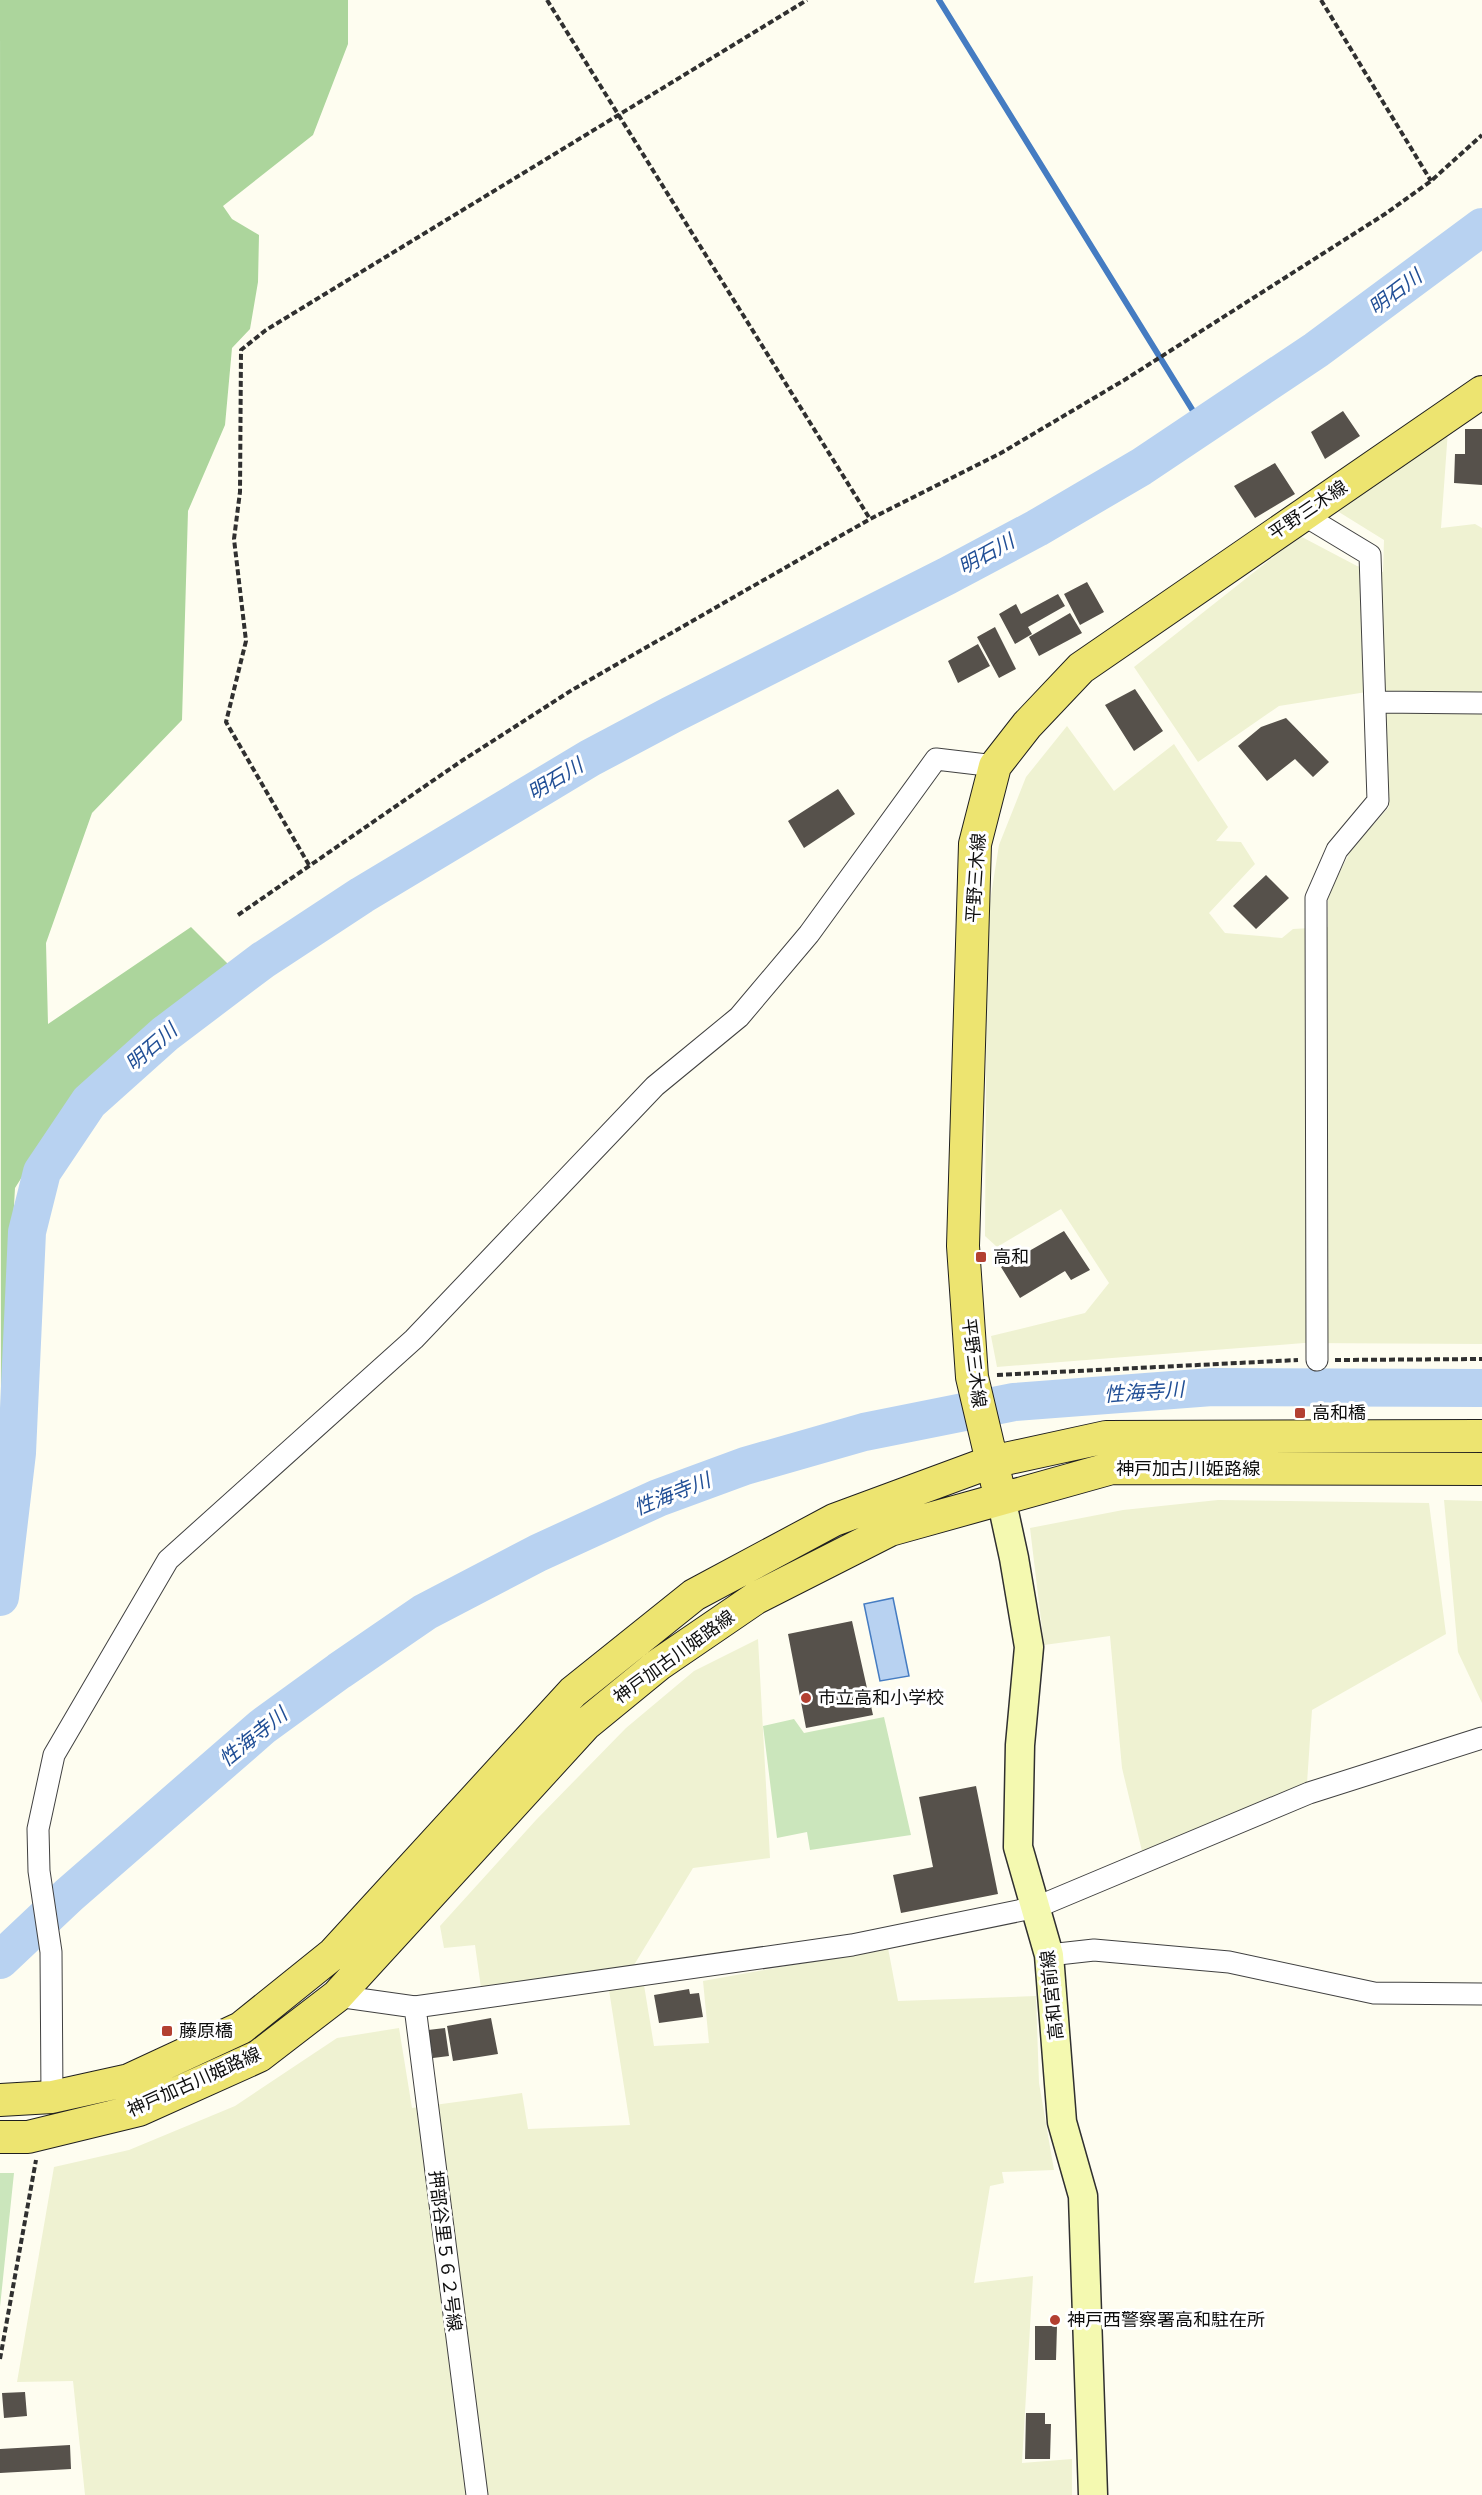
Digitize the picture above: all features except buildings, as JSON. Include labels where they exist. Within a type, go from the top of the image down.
[{"type":"main road","name":"平野三木線","points":[[1000,1498],[972,1377],[963,1246],[975,844],[995,766],[1028,725],[1081,668],[1482,392]]},
{"type":"main road","name":"神戸加古川姫路線","points":[[0,2100],[43,2098],[129,2080],[241,2028],[333,1954],[573,1692],[694,1595],[834,1520],[991,1462],[1106,1437],[1482,1436]]},
{"type":"main road","name":"神戸加古川姫路線","points":[[25,2135],[140,2110],[259,2056],[337,1996],[586,1724],[658,1665],[756,1598],[890,1530],[1112,1468],[1482,1469]]},
{"type":"street","points":[[1302,514],[1370,555],[1378,801],[1337,850],[1316,898],[1317,1360]]},
{"type":"street","points":[[1376,702],[1482,703]]},
{"type":"street","points":[[43,2098],[51,1952],[39,1871],[38,1829],[54,1755],[168,1560],[414,1339],[655,1086],[740,1017],[809,934],[936,759],[995,766]]},
{"type":"street","name":"高和宮前線","points":[[1000,1498],[1014,1558],[1029,1647],[1020,1744],[1018,1847],[1049,1955],[1062,2122],[1083,2196],[1093,2495]]},
{"type":"street","points":[[337,1996],[415,2007],[852,1945],[1037,1907],[1309,1793],[1482,1738]]},
{"type":"street","points":[[1049,1955],[1094,1950],[1229,1962],[1374,1993],[1482,1994]]},
{"type":"street","name":"押部谷里５６２号線","points":[[415,2007],[477,2495]]},
{"type":"path","points":[[547,0],[870,519]]},
{"type":"path","points":[[309,865],[226,722],[246,641],[234,539],[240,492],[241,350],[266,330],[807,0]]},
{"type":"path","points":[[1321,0],[1431,181]]},
{"type":"path","points":[[238,915],[460,762],[572,690],[870,519],[1001,453],[1126,379],[1386,214],[1431,181],[1482,135]]},
{"type":"path","points":[[972,1377],[1121,1367],[1317,1360],[1482,1359]]},
{"type":"path","points":[[0,2359],[36,2161],[25,2135]]},
{"type":"green space","points":[[0,0],[348,0],[348,44],[313,135],[223,206],[232,219],[259,235],[258,282],[250,329],[232,348],[225,425],[188,511],[182,720],[92,813],[46,943],[48,1024],[191,927],[234,970],[68,1104],[15,1188],[1,1433]]},
{"type":"green space","points":[[1448,430],[1441,528],[1475,524],[1482,528],[1482,1344],[1304,1343],[997,1367],[991,1336],[1085,1313],[1109,1283],[1061,1209],[997,1247],[985,1236],[987,920],[999,845],[1026,777],[1067,726],[1114,791],[1174,744],[1228,827],[1216,841],[1241,842],[1255,864],[1209,913],[1225,933],[1282,938],[1293,929],[1328,927],[1328,895],[1351,850],[1389,807],[1385,689],[1279,706],[1198,762],[1134,667],[1300,536],[1357,566],[1383,572],[1384,540],[1334,509]]},
{"type":"green space","points":[[1218,1500],[1429,1503],[1446,1634],[1312,1710],[1307,1783],[1142,1851],[1122,1768],[1110,1636],[1044,1645],[1030,1528],[1123,1510]]},
{"type":"green space","points":[[1444,1500],[1482,1501],[1482,1703],[1458,1652]]},
{"type":"green space","points":[[758,1639],[770,1858],[693,1868],[634,1965],[481,1988],[475,1945],[444,1948],[440,1926],[536,1820],[626,1728],[694,1671]]},
{"type":"green space","points":[[884,1717],[911,1835],[810,1850],[807,1832],[777,1838],[763,1726],[794,1719],[804,1733]]},
{"type":"green space","points":[[888,1948],[898,2001],[1036,1996],[1039,2083],[1054,2170],[1002,2172],[1004,2183],[990,2186],[974,2283],[1033,2276],[1022,2463],[1072,2459],[1072,2495],[85,2495],[73,2381],[17,2382],[54,2167],[129,2150],[235,2106],[337,2038],[399,2028],[412,2108],[522,2093],[528,2129],[630,2125],[609,1990],[644,1985],[654,2046],[709,2043],[703,1981]]},
{"type":"green space","points":[[0,2173],[14,2173],[0,2307]]},
{"type":"water","points":[[893,1598],[909,1676],[880,1681],[864,1604]]},
{"type":"waterway","points":[[939,0],[1203,427]]},
{"type":"waterway","name":"明石川","points":[[0,1597],[17,1453],[27,1232],[42,1172],[89,1102],[165,1034],[263,960],[362,895],[590,758],[947,576],[1037,528],[1141,467],[1316,350],[1482,227]]},
{"type":"waterway","name":"性海寺川","points":[[0,1960],[69,1895],[262,1727],[339,1671],[425,1612],[538,1553],[658,1498],[745,1466],[864,1432],[1014,1402],[1212,1387],[1482,1388]]},
{"type":"place","name":"高和","points":[[981,1257]]},
{"type":"place","name":"高和橋","points":[[1300,1413]]},
{"type":"place","name":"市立高和小学校","points":[[806,1698]]},
{"type":"place","name":"藤原橋","points":[[167,2031]]},
{"type":"place","name":"神戸西警察署高和駐在所","points":[[1055,2320]]}]
